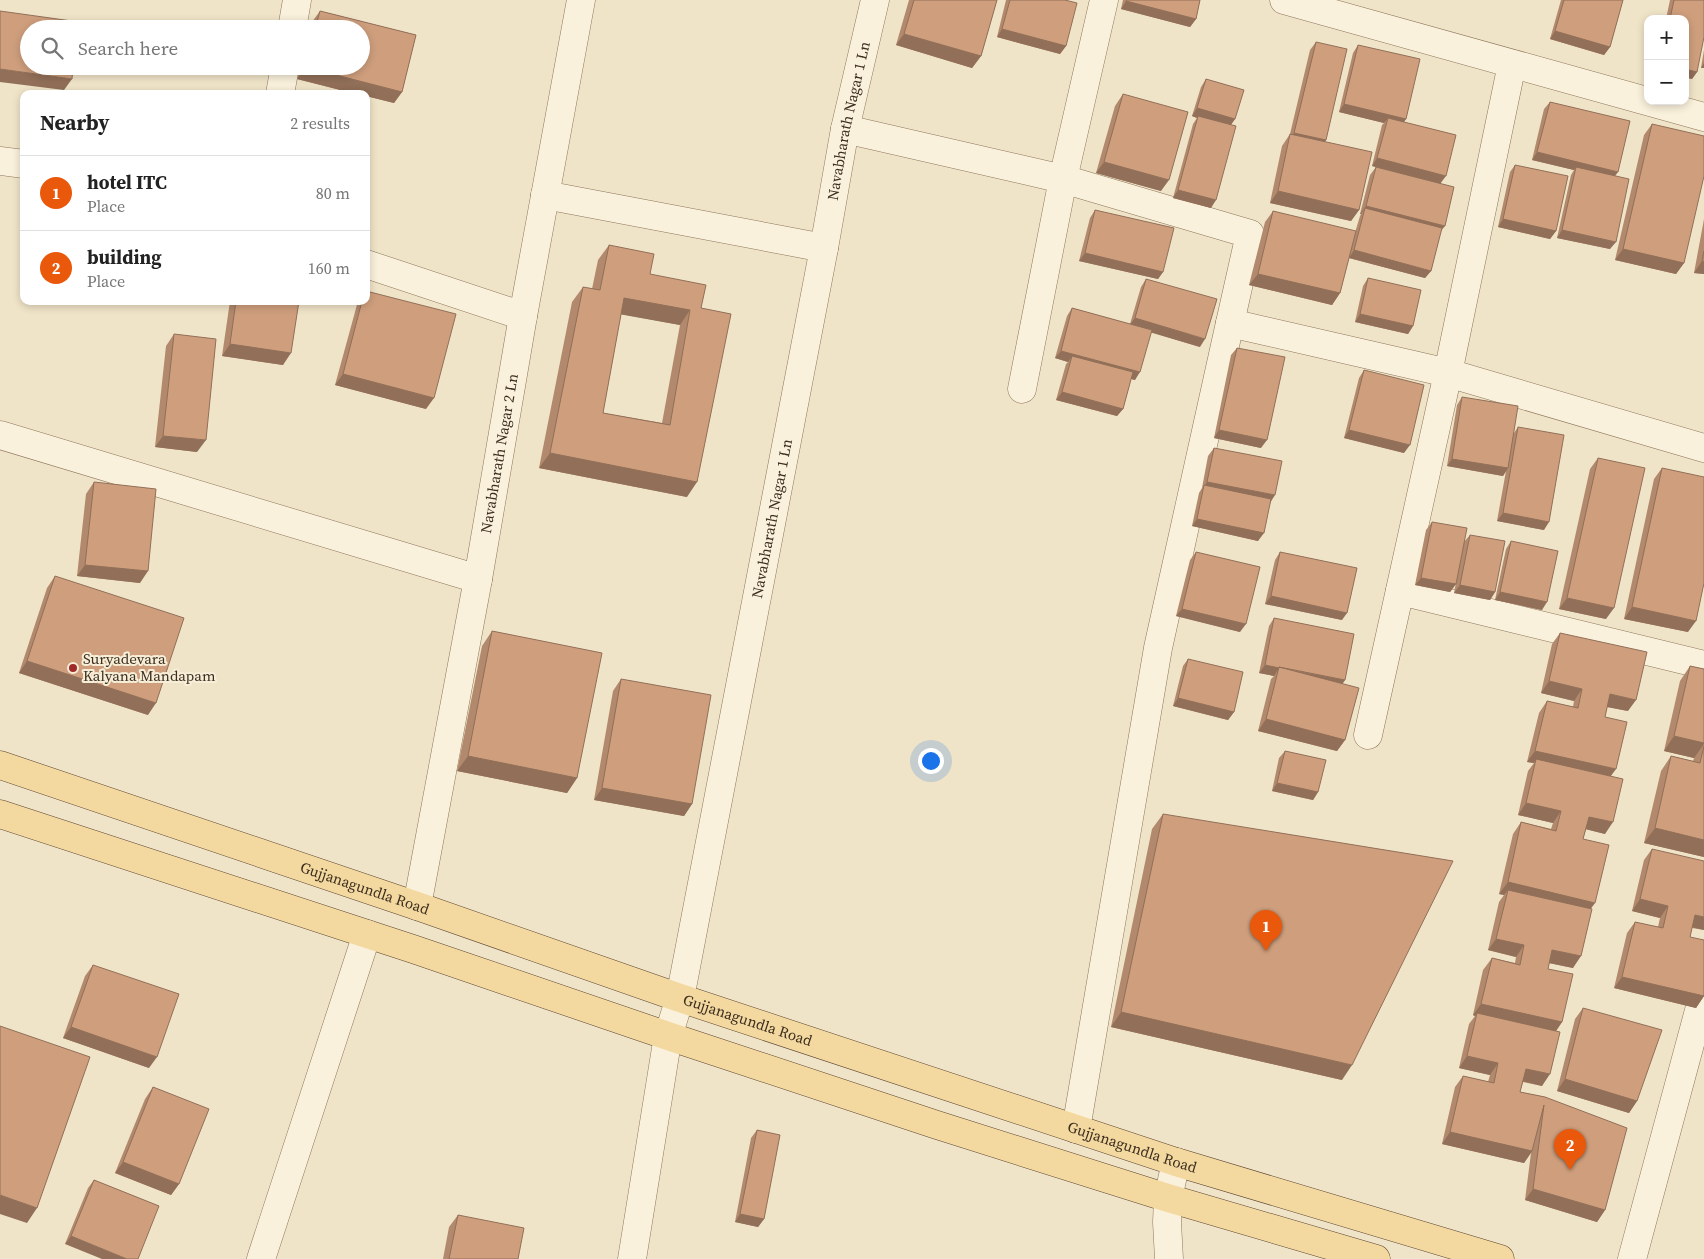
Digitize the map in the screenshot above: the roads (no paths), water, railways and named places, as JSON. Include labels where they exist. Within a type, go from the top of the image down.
[{"type":"main road","name":"Gujjanagundla Road","points":[[0,765],[417,906],[680,998],[1176,1162],[1500,1259]]},
{"type":"main road","points":[[0,814],[367,934],[936,1125],[1168,1198],[1376,1259]]},
{"type":"street","points":[[294,20],[297,0]]},
{"type":"street","name":"Navabharath Nagar 2 Ln","points":[[417,906],[478,579],[523,316],[581,0]]},
{"type":"street","name":"Navabharath Nagar 1 Ln","points":[[632,1259],[668,1036],[680,998],[824,248],[845,128],[875,0]]},
{"type":"street","points":[[1022,389],[1063,179],[1104,0]]},
{"type":"street","points":[[1284,0],[1704,117]]},
{"type":"street","points":[[1368,735],[1448,373],[1512,64]]},
{"type":"street","points":[[281,90],[283,75]]},
{"type":"street","points":[[845,128],[1063,179],[1250,234],[1158,648],[1076,1129]]},
{"type":"street","points":[[0,161],[20,164]]},
{"type":"street","points":[[545,195],[824,248]]},
{"type":"street","points":[[370,265],[523,316]]},
{"type":"street","points":[[1230,323],[1448,373],[1704,448]]},
{"type":"street","points":[[0,436],[478,579]]},
{"type":"street","points":[[1400,591],[1704,665]]},
{"type":"street","points":[[263,1259],[367,934]]},
{"type":"street","points":[[1632,1259],[1704,992]]},
{"type":"street","points":[[1169,1259],[1168,1198],[1176,1162]]},
{"type":"place","name":"Suryadevara Kalyana Mandapam","points":[[73,668]]},
{"type":"place","name":"hotel ITC","points":[[1266,951]]},
{"type":"place","name":"building","points":[[1570,1170]]}]
